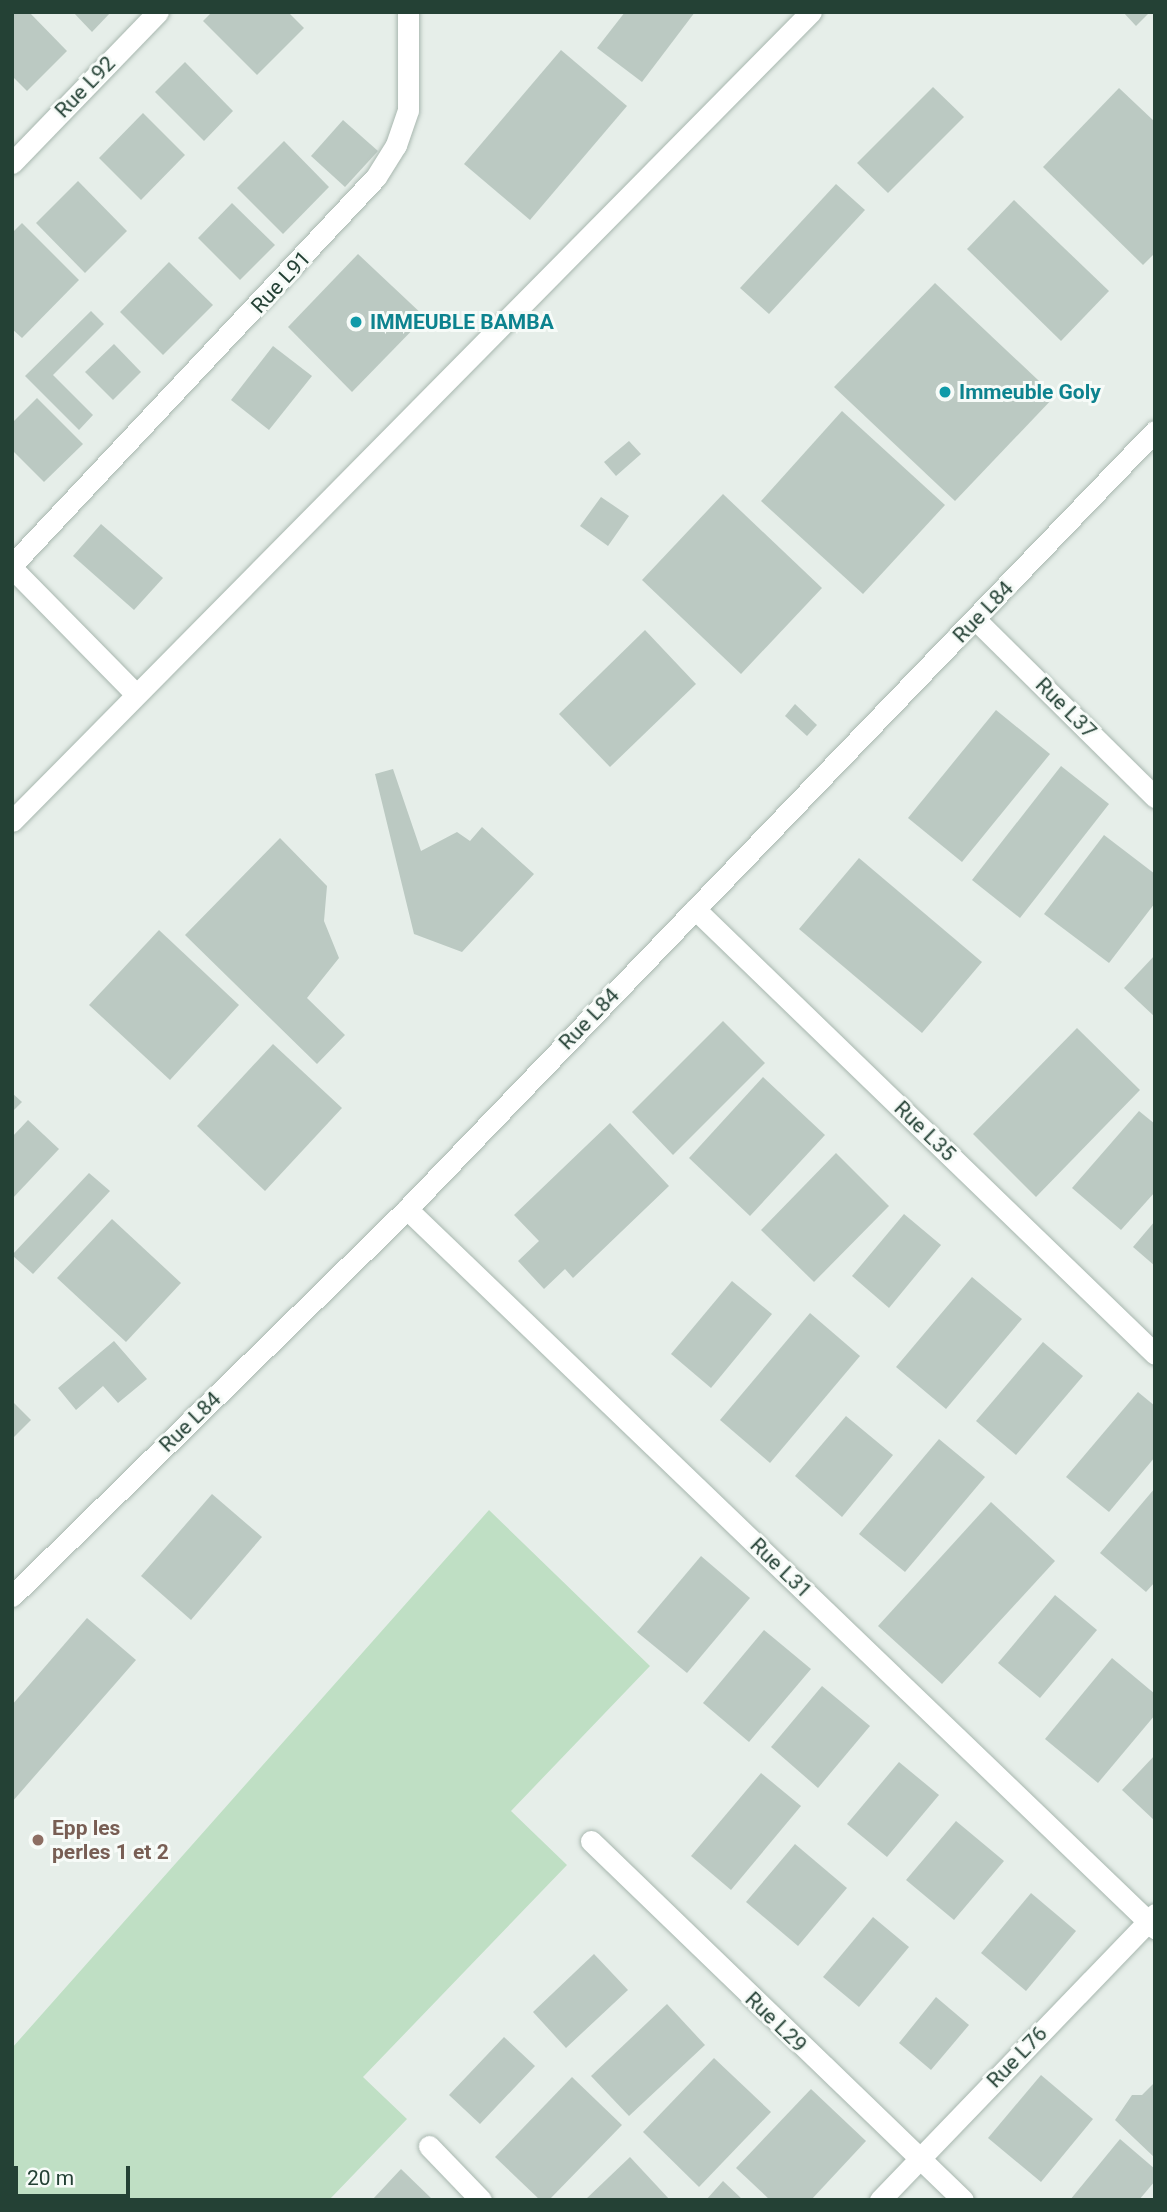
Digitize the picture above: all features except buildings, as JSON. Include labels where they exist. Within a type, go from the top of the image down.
[{"type":"street","name":"Rue L92","points":[[12,163],[158,12]]},
{"type":"street","name":"Rue L91","points":[[12,566],[376,177],[396,145],[408,110],[408,12]]},
{"type":"street","points":[[12,821],[135,693],[499,331],[811,12]]},
{"type":"street","name":"Rue L84","points":[[12,1596],[407,1209],[1155,431]]},
{"type":"street","points":[[12,566],[135,693]]},
{"type":"street","name":"Rue L37","points":[[976,620],[1155,797]]},
{"type":"street","name":"Rue L35","points":[[695,909],[1155,1354]]},
{"type":"street","name":"Rue L31","points":[[407,1209],[1152,1921]]},
{"type":"street","name":"Rue L29","points":[[591,1841],[963,2200]]},
{"type":"street","name":"Rue L76","points":[[880,2200],[1152,1921]]},
{"type":"street","points":[[429,2146],[481,2200]]},
{"type":"green space","points":[[489,1510],[650,1666],[511,1811],[567,1865],[363,2077],[407,2119],[329,2200],[12,2200],[12,2048]]},
{"type":"place","name":"IMMEUBLE BAMBA","points":[[356,322]]},
{"type":"place","name":"Immeuble Goly","points":[[945,392]]},
{"type":"place","name":"Epp les perles 1 et 2","points":[[38,1840]]}]
